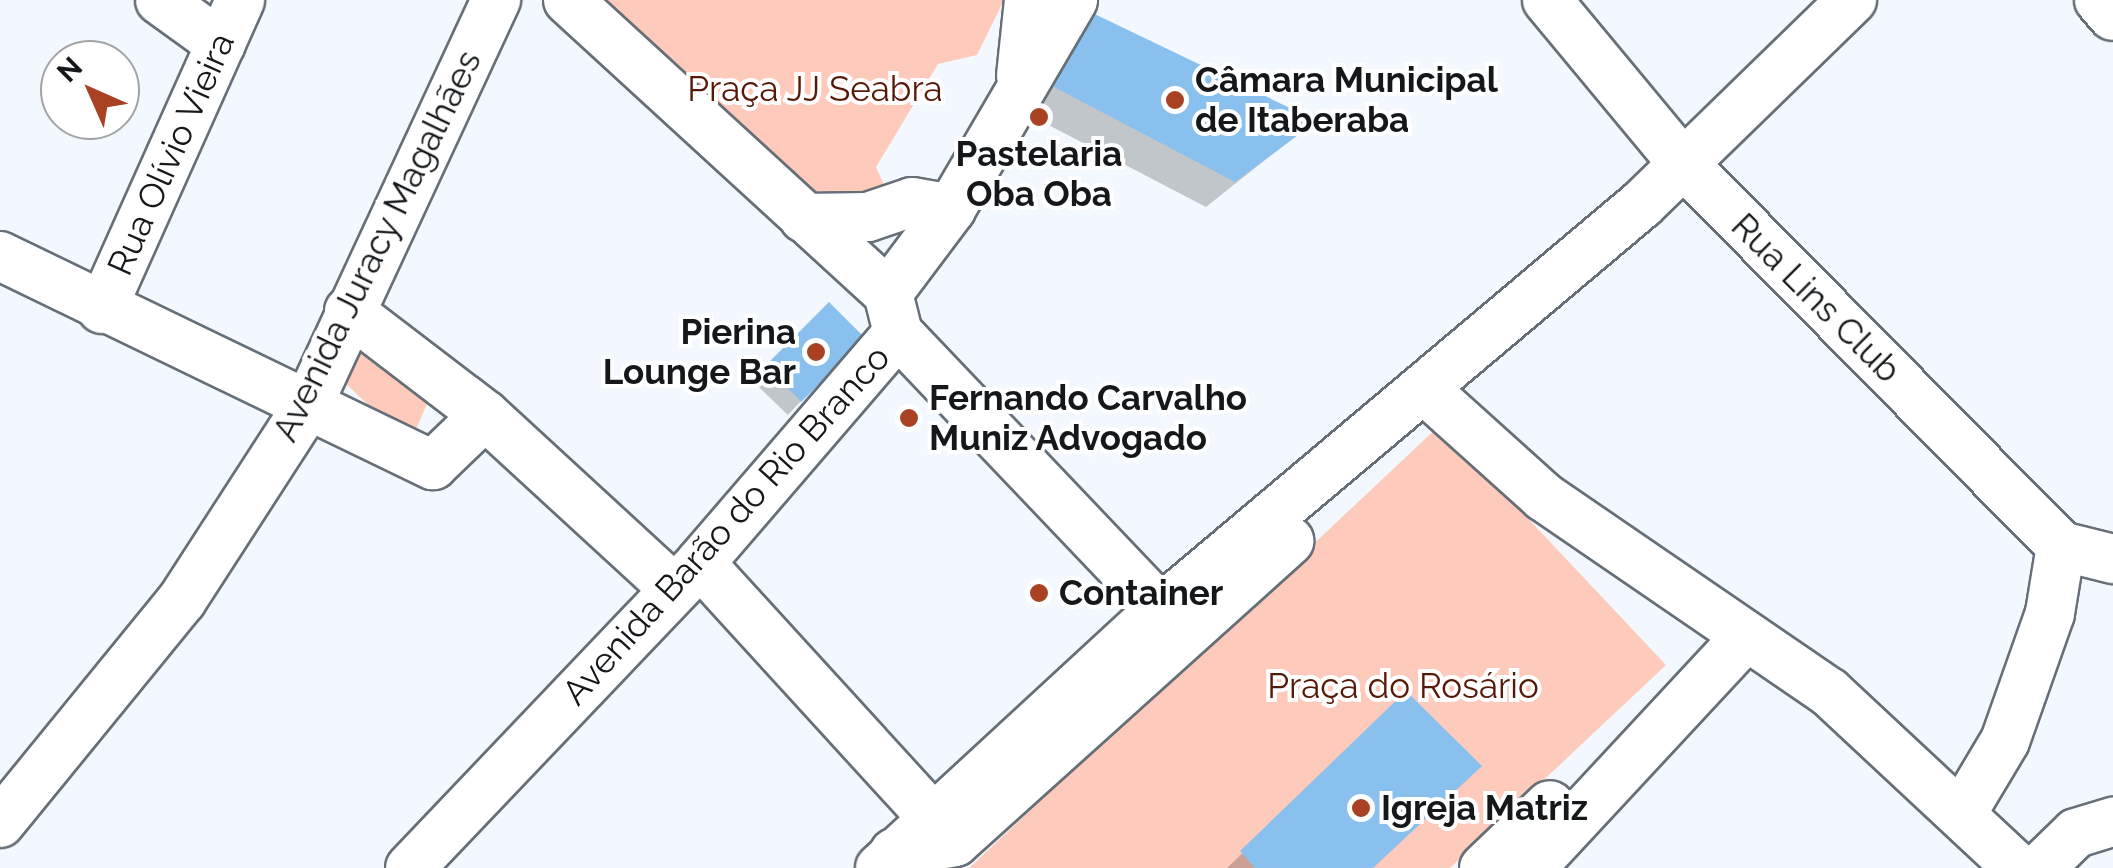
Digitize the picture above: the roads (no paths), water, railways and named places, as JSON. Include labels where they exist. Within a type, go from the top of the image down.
[{"type":"street","points":[[160,0],[221,44]]},
{"type":"street","name":"Rua Olívio Vieira","points":[[102,309],[240,0]]},
{"type":"street","name":"Avenida Juracy Magalhães","points":[[0,823],[182,600],[308,405],[496,0]]},
{"type":"street","points":[[568,0],[804,218],[1172,622]]},
{"type":"street","points":[[1020,90],[1029,0]]},
{"type":"street","name":"Avenida Barão do Rio Branco","points":[[410,868],[687,576],[893,313],[1073,0]]},
{"type":"street","name":"Rua Lins Club","points":[[1547,0],[1679,159],[2061,546]]},
{"type":"street","points":[[885,863],[944,829],[1172,622],[1358,474],[1378,430],[1642,204],[1679,159],[1852,0]]},
{"type":"street","points":[[2099,0],[2113,16]]},
{"type":"street","points":[[804,218],[868,217],[912,202],[951,209]]},
{"type":"street","points":[[0,256],[102,309],[434,465],[485,415]]},
{"type":"street","points":[[350,311],[687,576],[944,829]]},
{"type":"street","points":[[1424,389],[1544,497],[1829,692],[2018,868]]},
{"type":"street","points":[[1962,813],[2005,741],[2050,613],[2061,546],[2113,560]]},
{"type":"street","points":[[1531,868],[1617,780],[1649,733],[1745,638]]},
{"type":"street","points":[[1484,868],[1596,762],[1649,733]]},
{"type":"street","points":[[2040,868],[2076,833],[2113,822]]},
{"type":"place","name":"Câmara Municipal de Itaberaba","points":[[1175,100]]},
{"type":"place","name":"Pastelaria Oba Oba","points":[[1039,117]]},
{"type":"place","name":"Pierina Lounge Bar","points":[[816,352]]},
{"type":"place","name":"Fernando Carvalho Muniz Advogado","points":[[909,418]]},
{"type":"place","name":"Container","points":[[1039,593]]},
{"type":"place","name":"Igreja Matriz","points":[[1361,808]]},
{"type":"park label","name":"Praça JJ Seabra","points":[[815,89]]},
{"type":"park label","name":"Praça do Rosário","points":[[1403,686]]}]
